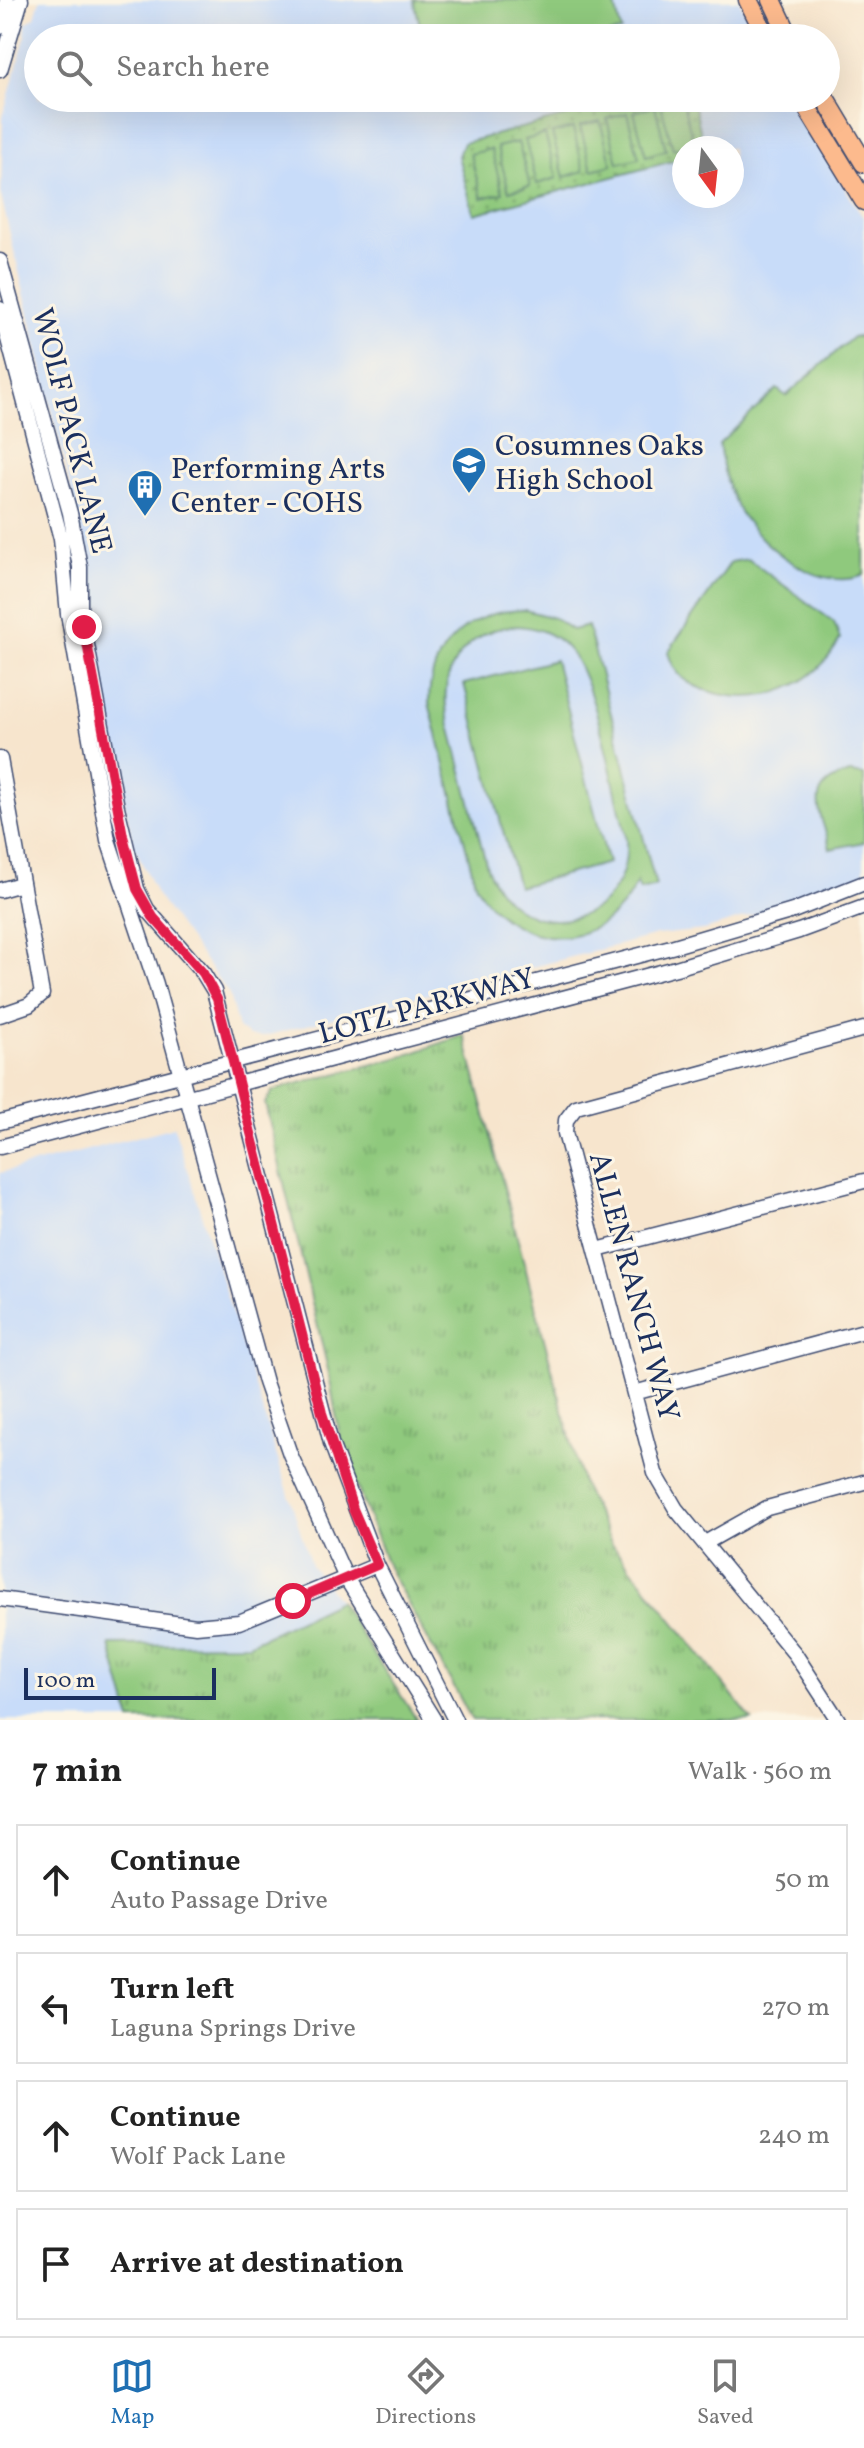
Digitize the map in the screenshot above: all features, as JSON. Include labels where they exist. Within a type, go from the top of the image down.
[{"type":"main road","points":[[748,0],[760,24]]},
{"type":"main road","points":[[772,0],[783,24]]},
{"type":"main road","points":[[810,112],[864,201]]},
{"type":"main road","points":[[834,112],[863,159]]},
{"type":"street","points":[[0,27],[7,0]]},
{"type":"street","points":[[0,70],[21,0]]},
{"type":"street","name":"WOLF PACK LANE","points":[[0,261],[70,513],[80,567],[80,607],[120,821],[137,889],[153,917],[209,982],[331,1443],[377,1565],[455,1720]]},
{"type":"street","name":"WOLF PACK LANE","points":[[0,309],[61,539],[68,614],[108,840],[156,984],[265,1382],[296,1467],[346,1578],[434,1720]]},
{"type":"street","points":[[0,762],[42,994],[29,1005],[0,1015]]},
{"type":"street","name":"LOTZ PARKWAY","points":[[0,1122],[714,935],[793,911],[864,883]]},
{"type":"street","points":[[0,890],[21,884]]},
{"type":"street","name":"LOTZ PARKWAY","points":[[0,1147],[706,959],[864,907]]},
{"type":"street","name":"ALLEN RANCH WAY","points":[[838,1720],[795,1654],[676,1509],[655,1473],[565,1133],[566,1120],[576,1107],[864,1029]]},
{"type":"street","points":[[597,1250],[864,1181]]},
{"type":"street","points":[[634,1393],[864,1331]]},
{"type":"street","points":[[705,1543],[767,1508],[864,1482]]},
{"type":"street","points":[[0,1599],[196,1626],[239,1622],[377,1565]]},
{"type":"shaded area","name":"Cosumnes Oaks High School","points":[[40,0],[739,0],[750,24],[26,24],[35,17]]},
{"type":"shaded area","name":"Cosumnes Oaks High School","points":[[24,42],[24,112],[798,112],[864,219],[864,875],[783,906],[704,930],[657,935],[261,1037],[249,1036],[238,1028],[229,994],[156,894],[132,841],[90,618],[85,550],[1,196],[3,116]]},
{"type":"shaded area","points":[[174,1127],[311,1565],[339,1601],[249,1644],[110,1645],[131,1720],[0,1720],[0,1173]]},
{"type":"green space","points":[[414,0],[614,0],[619,24],[420,24]]},
{"type":"green space","points":[[583,112],[696,112],[701,136],[672,136],[672,161],[474,214],[458,156],[463,143]]},
{"type":"green space","points":[[634,112],[656,112],[666,150],[646,156]]},
{"type":"green space","points":[[663,112],[685,112],[692,136],[672,136],[672,145]]},
{"type":"green space","points":[[627,113],[639,158],[618,163],[607,119]]},
{"type":"green space","points":[[600,121],[612,165],[592,170],[580,126]]},
{"type":"green space","points":[[573,128],[584,171],[564,177],[552,133]]},
{"type":"green space","points":[[545,134],[557,178],[537,184],[525,140]]},
{"type":"green space","points":[[518,142],[530,186],[509,191],[497,147]]},
{"type":"green space","points":[[491,149],[503,193],[482,198],[470,154]]},
{"type":"green space","points":[[853,337],[864,337],[864,575],[847,579],[830,578],[813,573],[779,554],[752,528],[737,507],[730,490],[719,444],[777,389],[786,396]]},
{"type":"green space","points":[[748,559],[834,622],[840,639],[817,670],[802,681],[768,694],[730,696],[689,683],[678,673],[668,652],[731,562]]},
{"type":"green space","points":[[525,610],[554,618],[572,630],[588,626],[656,886],[640,890],[637,882],[622,906],[603,923],[581,933],[558,936],[535,933],[513,924],[493,908],[476,886],[429,703],[436,664],[456,635],[470,624],[505,612]],"holes":[[[511,626],[534,628],[555,637],[577,662],[595,707],[625,832],[625,864],[614,889],[596,907],[574,918],[549,920],[524,912],[503,895],[487,867],[447,714],[447,682],[459,656],[481,636]]]},
{"type":"green space","points":[[555,660],[608,863],[518,887],[464,684]]},
{"type":"green space","points":[[850,773],[864,775],[864,842],[830,849],[820,815],[820,795],[824,786]]},
{"type":"green space","points":[[464,1035],[582,1483],[611,1543],[752,1720],[472,1720],[388,1567],[342,1448],[328,1370],[265,1103],[272,1092],[281,1088],[401,1057]]},
{"type":"green space","points":[[339,1601],[417,1720],[131,1720],[110,1645],[249,1644]]},
{"type":"place","name":"Cosumnes Oaks High School","points":[[469,495]]},
{"type":"place","name":"Performing Arts Center - COHS","points":[[145,518]]},
{"type":"route","points":[[84,627],[123,836],[137,889],[153,917],[203,973],[217,999],[322,1413],[353,1509],[377,1565],[293,1601]]}]
